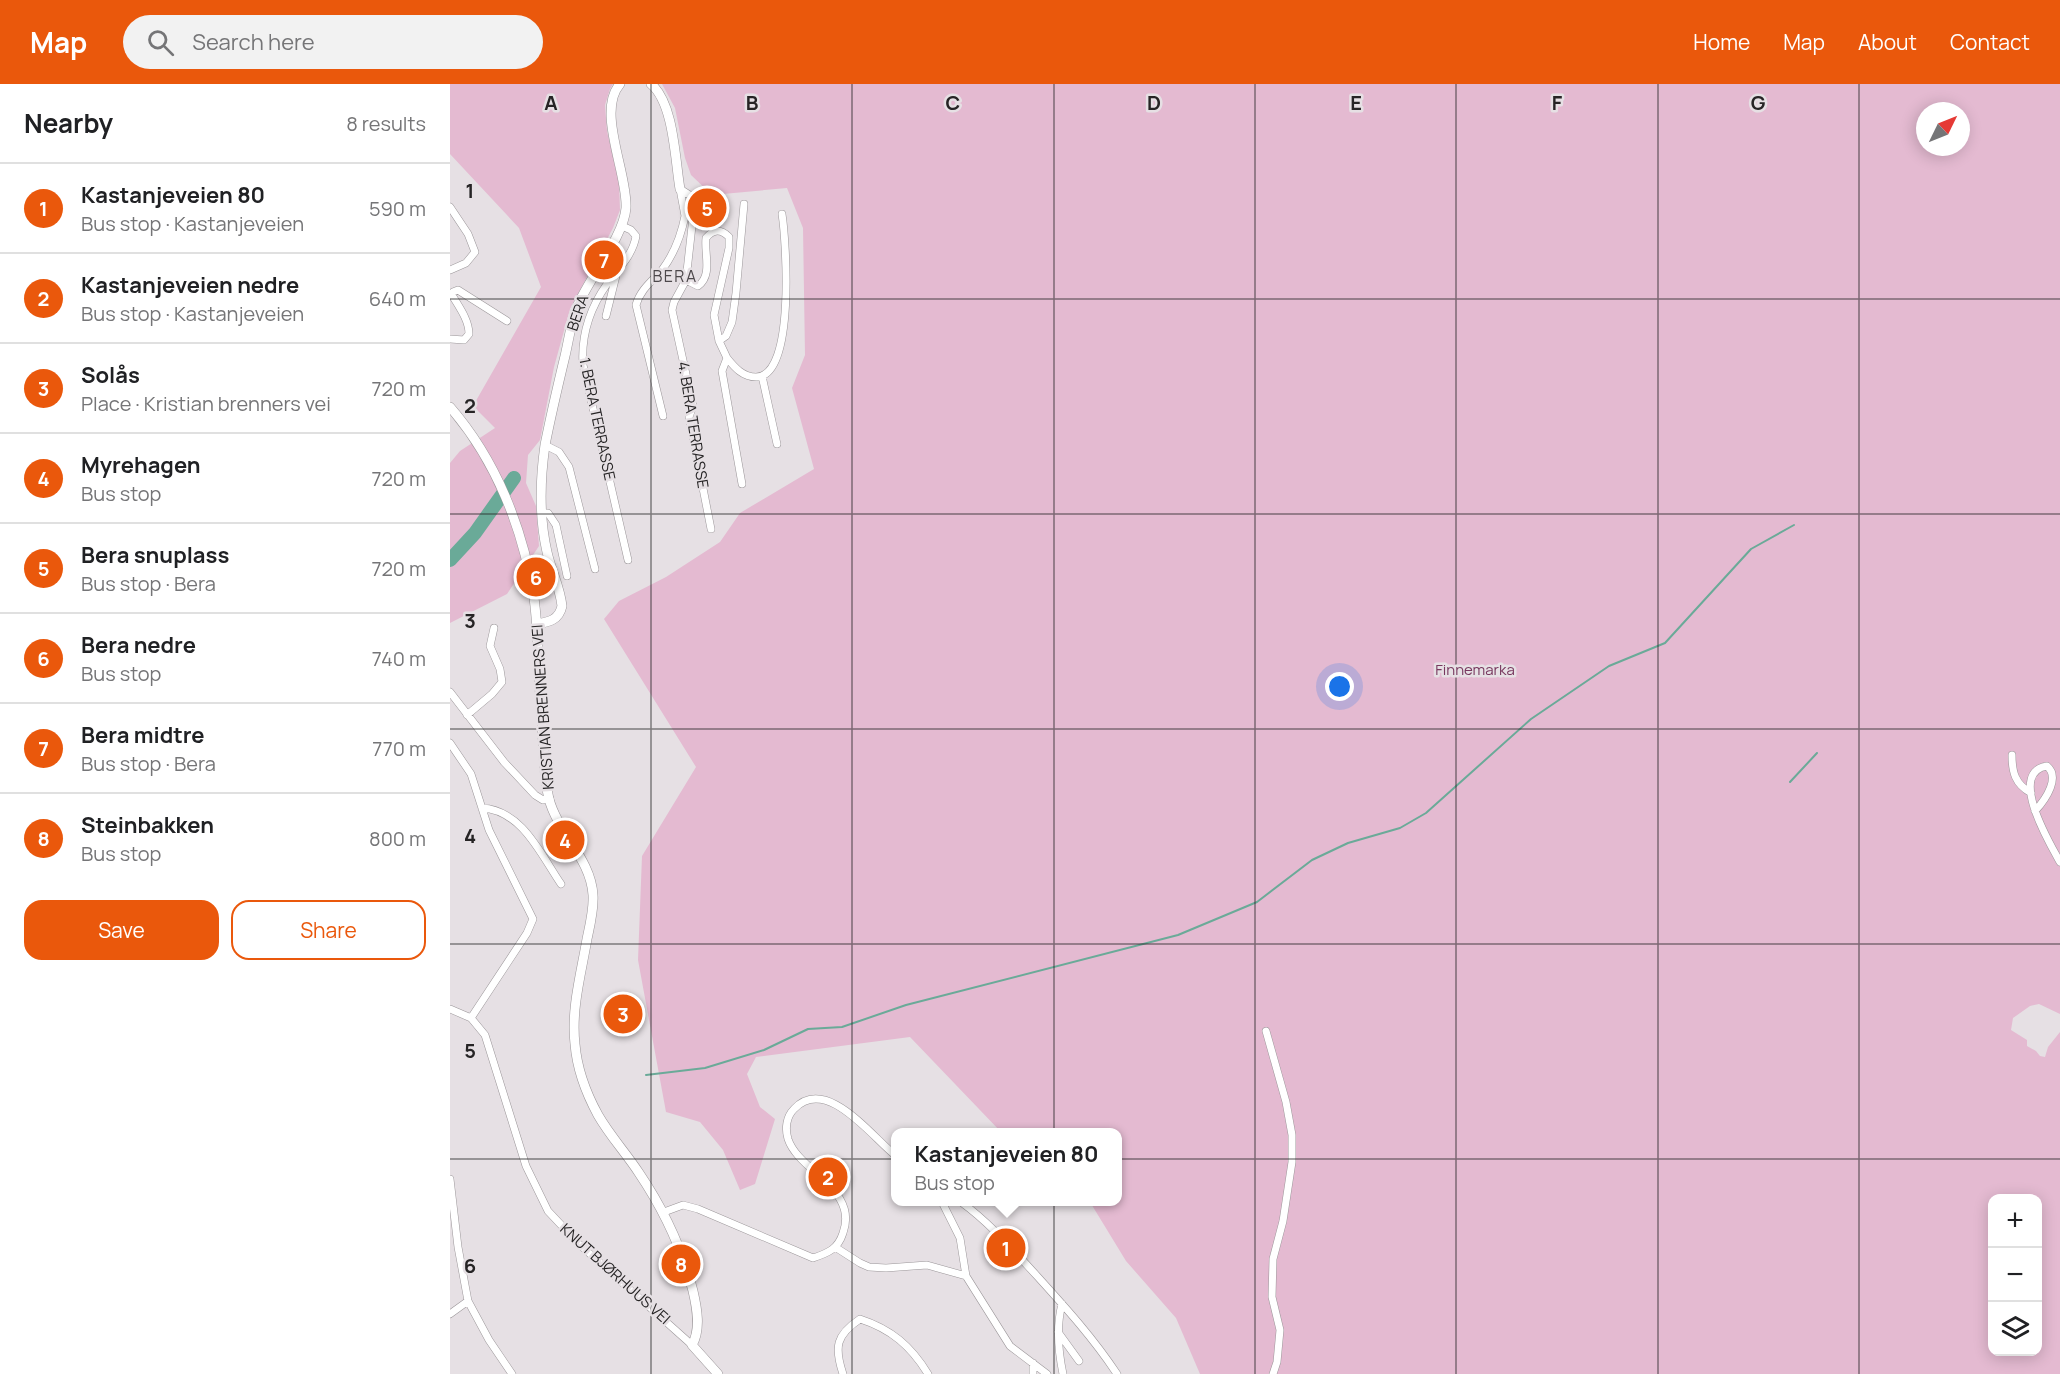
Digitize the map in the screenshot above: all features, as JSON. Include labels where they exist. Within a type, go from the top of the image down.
[{"type":"main road","name":"BERA","points":[[537,624],[554,619],[562,606],[547,551],[542,513],[542,466],[545,445],[576,309],[622,226],[626,207],[610,104],[620,84]]},
{"type":"main road","points":[[651,84],[660,94],[667,111],[680,189]]},
{"type":"main road","name":"KRISTIAN BRENNERS VEI","points":[[450,407],[474,438],[506,496],[530,574],[537,624],[538,679],[550,800],[587,871],[593,891],[574,1011],[574,1044],[580,1072],[600,1118],[663,1212],[685,1264],[694,1297],[697,1328],[697,1336],[692,1345]]},
{"type":"main road","name":"KNUT BJØRHUUS VEI","points":[[692,1345],[717,1374]]},
{"type":"street","points":[[680,189],[695,198],[702,206],[701,213],[689,217]]},
{"type":"street","points":[[663,416],[636,305],[638,297],[671,256],[689,217],[680,189]]},
{"type":"street","points":[[719,341],[726,336],[732,322],[744,204]]},
{"type":"street","points":[[450,207],[468,234],[475,252],[466,263],[450,270]]},
{"type":"street","points":[[686,280],[698,286],[704,282],[706,238],[710,233],[724,232],[729,237],[729,248],[714,315],[719,341],[727,358],[736,369],[746,376],[762,376],[774,364],[782,344],[787,248],[783,214]]},
{"type":"street","name":"4. BERA TERRASSE","points":[[689,217],[686,280],[672,310],[693,406],[688,417],[711,529]]},
{"type":"street","name":"1. BERA TERRASSE","points":[[622,226],[631,230],[636,236],[635,243],[618,271],[600,293],[591,312],[582,351],[583,365],[628,560]]},
{"type":"street","points":[[606,316],[618,271]]},
{"type":"street","points":[[450,339],[464,340],[469,334],[469,328],[461,309],[452,295],[458,290],[507,321]]},
{"type":"street","points":[[727,358],[722,371],[742,484]]},
{"type":"street","points":[[762,376],[777,444]]},
{"type":"street","points":[[545,445],[559,452],[568,468],[595,569]]},
{"type":"street","points":[[542,513],[548,513],[556,525],[567,576]]},
{"type":"street","points":[[467,715],[492,694],[502,682],[500,669],[490,646],[494,628]]},
{"type":"street","points":[[450,692],[504,762],[535,795],[543,800],[550,800]]},
{"type":"street","points":[[450,743],[471,774],[500,855],[533,919],[527,933],[471,1018],[450,1009]]},
{"type":"street","points":[[2012,755],[2013,774],[2018,783],[2031,793]]},
{"type":"street","points":[[2035,810],[2056,789],[2060,781],[2060,776],[2056,771],[2047,766],[2036,770],[2032,777],[2031,793],[2035,810],[2037,818],[2060,862]]},
{"type":"street","points":[[482,808],[492,808],[515,821],[524,830],[561,884]]},
{"type":"street","name":"KNUT BJØRHUUS VEI","points":[[471,1018],[485,1035],[526,1166],[548,1211],[579,1244],[692,1345]]},
{"type":"street","points":[[1266,1030],[1286,1102],[1292,1135],[1292,1162],[1283,1221],[1273,1259],[1272,1297],[1280,1330],[1277,1362],[1273,1374]]},
{"type":"street","points":[[663,1212],[683,1205],[698,1209],[813,1258],[829,1253],[841,1240],[845,1227],[844,1210],[838,1195],[798,1155],[789,1141],[786,1125],[791,1112],[801,1102],[815,1099],[831,1102],[846,1110],[891,1151]]},
{"type":"street","points":[[450,1179],[458,1247],[468,1301],[489,1340],[512,1374]]},
{"type":"street","points":[[944,1206],[960,1238],[966,1276],[1010,1346],[1047,1374]]},
{"type":"street","points":[[966,1206],[1000,1235],[1100,1347],[1117,1374]]},
{"type":"street","points":[[835,1247],[869,1267],[927,1265],[966,1276]]},
{"type":"street","points":[[450,1314],[468,1301]]},
{"type":"street","points":[[1062,1304],[1058,1317],[1058,1332],[1063,1374]]},
{"type":"street","points":[[843,1374],[838,1360],[839,1338],[845,1329],[860,1319],[882,1327],[897,1336],[918,1358],[928,1374]]},
{"type":"street","points":[[1058,1332],[1079,1361]]},
{"type":"street","points":[[1033,1363],[1033,1374]]},
{"type":"green space","points":[[450,84],[613,84],[605,105],[607,131],[619,182],[620,210],[613,228],[570,309],[554,367],[540,440],[528,455],[526,483],[536,506],[539,546],[507,594],[450,623],[450,463],[460,451],[495,428],[473,406],[541,287],[519,228],[450,154]]},
{"type":"green space","name":"Finnemarka","points":[[662,84],[2060,84],[2060,1014],[2039,1004],[2030,1006],[2013,1018],[2011,1030],[2027,1040],[2027,1046],[2045,1057],[2048,1047],[2060,1032],[2060,1374],[1200,1374],[1176,1318],[1126,1261],[1092,1206],[1122,1206],[1122,1128],[997,1128],[910,1037],[756,1057],[747,1074],[760,1107],[775,1119],[755,1184],[740,1190],[723,1150],[700,1122],[666,1112],[638,960],[642,856],[696,767],[604,619],[619,601],[666,577],[720,542],[740,513],[814,469],[792,388],[805,355],[803,228],[787,188],[712,195],[691,175],[685,158],[675,108]]},
{"type":"waterway","points":[[450,560],[475,533],[514,478]]},
{"type":"waterway","points":[[646,1075],[705,1068],[764,1050],[808,1029],[842,1027],[906,1005],[1178,935],[1257,902],[1312,860],[1348,843],[1400,828],[1426,813],[1531,719],[1609,666],[1665,643],[1751,549],[1794,525]]},
{"type":"waterway","points":[[1790,782],[1817,753]]},
{"type":"place","name":"Bera snuplass","points":[[707,208]]},
{"type":"place","name":"Bera midtre","points":[[604,260]]},
{"type":"place","name":"Bera nedre","points":[[536,577]]},
{"type":"place","name":"Myrehagen","points":[[565,840]]},
{"type":"place","name":"Solås","points":[[623,1014]]},
{"type":"place","name":"Kastanjeveien nedre","points":[[828,1177]]},
{"type":"place","name":"Kastanjeveien 80","points":[[1006,1248]]},
{"type":"place","name":"Steinbakken","points":[[681,1264]]},
{"type":"district","name":"BERA","points":[[675,276]]}]
